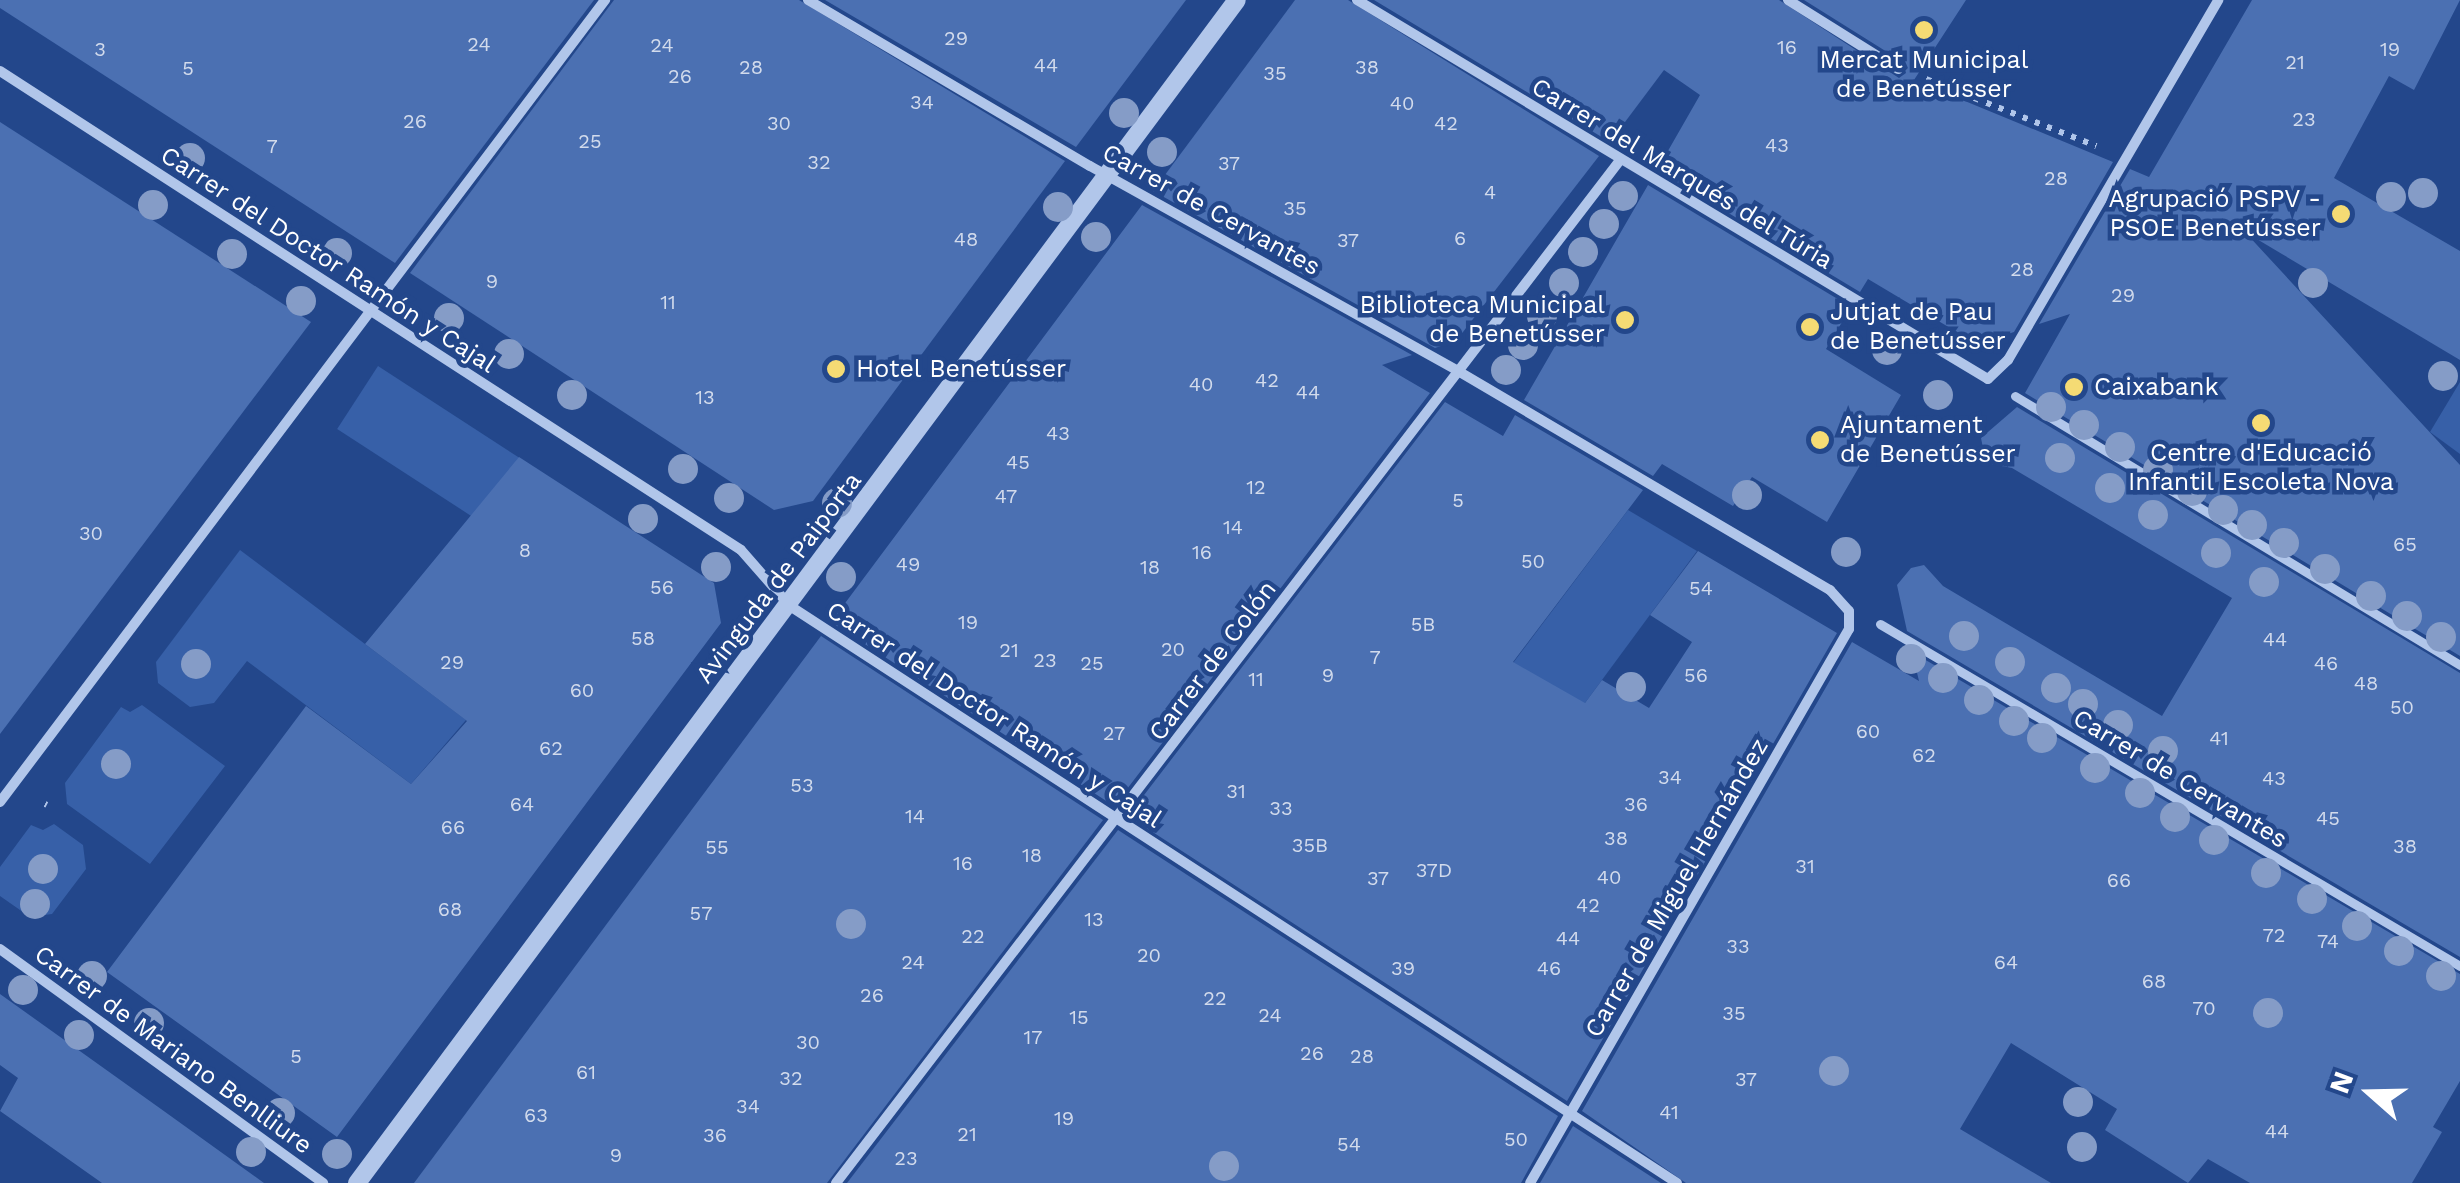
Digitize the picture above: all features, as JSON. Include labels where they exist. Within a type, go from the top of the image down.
[{"type":"street","points":[[0,802],[368,310],[606,0]]},
{"type":"street","name":"Carrer de Cervantes","points":[[808,0],[1458,370],[1830,590],[1849,610]]},
{"type":"street","name":"Avinguda de Paiporta","points":[[357,1183],[790,606],[1237,0]]},
{"type":"street","name":"Carrer del Marqués del Túria","points":[[1357,0],[1988,379],[2008,360],[2218,0]]},
{"type":"street","points":[[1788,0],[1898,69]]},
{"type":"street","name":"Carrer del Doctor Ramón y Cajal","points":[[0,70],[741,550],[790,606],[1677,1183]]},
{"type":"street","name":"Carrer de Colón","points":[[836,1183],[1620,160]]},
{"type":"street","points":[[2014,396],[2460,665]]},
{"type":"street","name":"Carrer de Miguel Hernández","points":[[1530,1183],[1849,630],[1849,610]]},
{"type":"street","name":"Carrer de Cervantes","points":[[1880,624],[2460,966]]},
{"type":"street","name":"Carrer de Mariano Benlliure","points":[[0,948],[323,1183]]},
{"type":"path","points":[[1913,74],[2102,148]]},
{"type":"shaded area","points":[[378,366],[519,457],[478,520],[337,429]]},
{"type":"shaded area","points":[[2460,382],[2460,454],[2430,432]]},
{"type":"shaded area","points":[[1628,510],[1697,551],[1585,703],[1480,707]]},
{"type":"shaded area","points":[[240,550],[466,720],[411,784],[247,661],[214,703],[190,707],[158,683],[156,662]]},
{"type":"shaded area","points":[[142,705],[225,766],[150,864],[67,804],[65,783],[121,707],[130,712]]},
{"type":"shaded area","points":[[54,824],[83,845],[86,869],[52,914],[30,917],[0,896],[0,867],[31,825],[43,830]]},
{"type":"building","points":[[0,0],[594,0],[395,263],[0,8]]},
{"type":"building","points":[[614,0],[799,0],[1065,161],[813,501],[774,510],[410,273]]},
{"type":"building","points":[[825,0],[1186,0],[1076,147]]},
{"type":"building","points":[[1295,0],[1348,0],[1599,156],[1456,341],[1435,348],[1153,191]]},
{"type":"building","points":[[1374,0],[1779,0],[1899,78],[1906,73],[1903,62],[1804,0],[1966,0],[1914,80],[2113,162],[2014,332],[1977,344],[1868,279],[1860,292],[1657,170],[1700,95],[1664,70],[1610,142]]},
{"type":"building","points":[[2252,0],[2460,0],[2414,90],[2389,76],[2334,178],[2460,251],[2460,360],[2245,232],[2460,465],[2460,656],[2025,393],[2070,314],[2039,324],[2130,169],[2149,177]]},
{"type":"building","points":[[0,122],[311,322],[0,734]]},
{"type":"building","points":[[1648,185],[1851,307],[1826,349],[1901,395],[1827,522],[1752,477],[1733,506],[1662,464],[1653,476],[1524,400]]},
{"type":"building","points":[[1142,205],[1412,355],[1382,365],[1430,393],[1114,806],[831,622]]},
{"type":"building","points":[[1445,402],[1503,436],[1515,415],[1643,490],[1513,662],[1585,703],[1602,680],[1649,708],[1692,642],[1650,615],[1698,551],[1837,633],[1567,1101],[1128,816]]},
{"type":"building","points":[[2017,407],[2460,673],[2460,957],[1907,631],[1897,585],[1911,568],[1924,565],[1943,586],[2162,716],[2232,598],[2012,468],[1986,463],[1981,438]]},
{"type":"building","points":[[519,457],[714,583],[721,623],[337,1137],[107,972],[306,706],[411,784],[467,721],[365,644]]},
{"type":"building","points":[[821,636],[1103,820],[827,1183],[414,1183]]},
{"type":"building","points":[[1852,642],[1919,681],[1912,652],[2460,974],[2460,1081],[2433,1127],[2442,1132],[2412,1183],[2250,1183],[2208,1159],[2188,1183],[2105,1130],[2117,1109],[2011,1043],[1960,1129],[2051,1183],[1686,1183],[1582,1111]]},
{"type":"building","points":[[1118,830],[1558,1116],[1521,1183],[847,1183]]},
{"type":"building","points":[[0,994],[264,1183],[102,1183],[0,1111],[18,1078],[0,1065]]},
{"type":"building","points":[[1573,1126],[1661,1183],[1540,1183]]},
{"type":"place","name":"Mercat Municipal de Benetússer","points":[[1924,30]]},
{"type":"place","name":"Agrupació PSPV - PSOE Benetússer","points":[[2341,214]]},
{"type":"place","name":"Biblioteca Municipal de Benetússer","points":[[1625,320]]},
{"type":"place","name":"Jutjat de Pau de Benetússer","points":[[1810,327]]},
{"type":"place","name":"Hotel Benetússer","points":[[836,369]]},
{"type":"place","name":"Caixabank","points":[[2074,387]]},
{"type":"place","name":"Centre d'Educació Infantil Escoleta Nova","points":[[2261,423]]},
{"type":"place","name":"Ajuntament de Benetússer","points":[[1820,440]]}]
